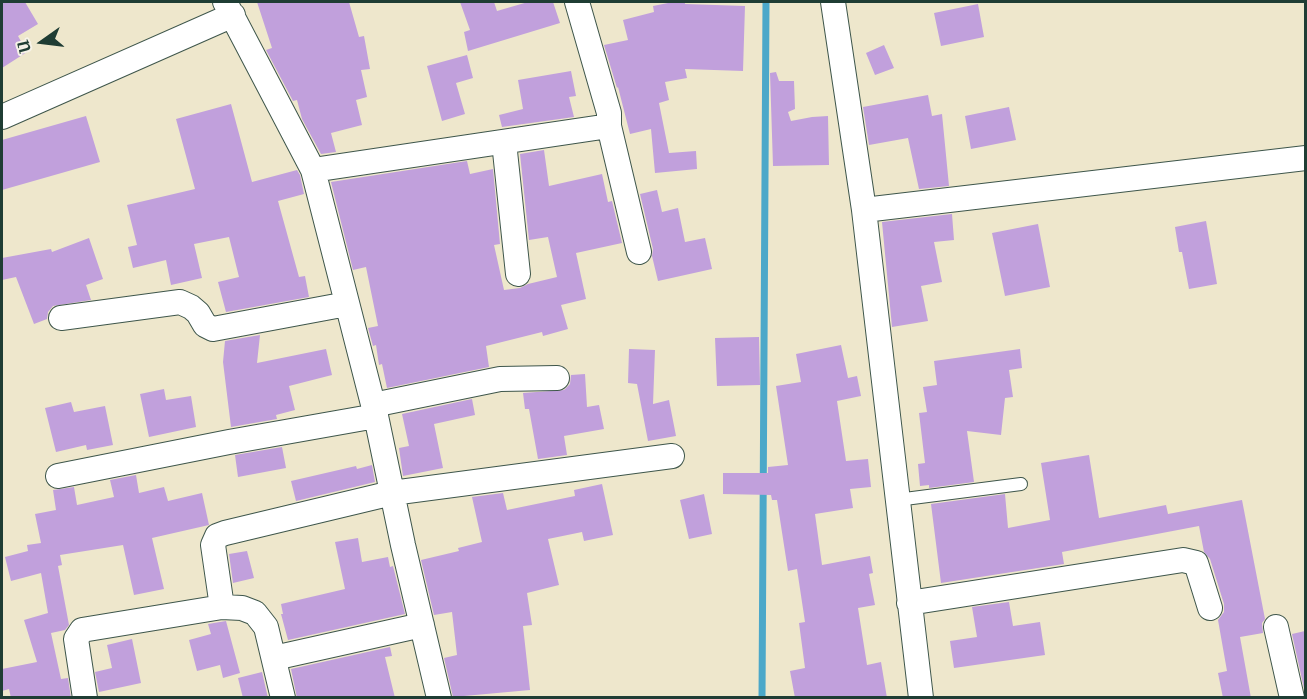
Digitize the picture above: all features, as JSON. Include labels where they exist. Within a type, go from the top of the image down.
[{"type":"street","points":[[577,2],[609,113],[609,126],[639,252]]},
{"type":"street","points":[[833,2],[864,210],[921,698]]},
{"type":"street","points":[[2,117],[229,8],[313,170],[375,411],[439,698]]},
{"type":"street","points":[[313,170],[609,126]]},
{"type":"street","points":[[504,142],[518,274]]},
{"type":"street","points":[[864,210],[1305,158]]},
{"type":"street","points":[[61,318],[180,302],[191,307],[198,313],[205,325],[213,329],[347,304]]},
{"type":"street","points":[[58,476],[375,411],[500,379],[557,378]]},
{"type":"street","points":[[222,606],[213,545],[217,536],[392,493],[672,456]]},
{"type":"street","points":[[909,603],[1183,560],[1196,564],[1210,608]]},
{"type":"street","points":[[85,698],[76,639],[81,630],[222,606],[242,608],[255,614],[267,627],[283,698]]},
{"type":"street","points":[[274,658],[422,625]]},
{"type":"street","points":[[1276,627],[1292,698]]},
{"type":"lane","points":[[897,500],[1021,484]]},
{"type":"building","points":[[2,2],[25,2],[38,24],[18,36],[27,52],[2,68]]},
{"type":"building","points":[[257,2],[349,2],[359,37],[364,36],[370,69],[361,70],[367,97],[356,100],[362,125],[331,133],[336,152],[321,154],[302,119],[297,100],[293,101],[266,50],[272,48]]},
{"type":"building","points":[[460,2],[494,2],[497,11],[528,2],[553,2],[560,23],[468,51],[464,32],[470,30]]},
{"type":"building","points":[[673,2],[745,6],[743,71],[685,69],[687,78],[665,82],[669,100],[659,103],[669,153],[696,151],[697,169],[655,173],[651,129],[630,134],[604,45],[628,40],[623,20],[654,12],[653,6]]},
{"type":"building","points":[[978,4],[984,37],[941,46],[934,13]]},
{"type":"building","points":[[884,45],[894,68],[875,75],[866,53]]},
{"type":"building","points":[[467,55],[473,78],[456,83],[465,114],[442,121],[427,66]]},
{"type":"building","points":[[571,71],[576,96],[569,97],[574,117],[502,127],[499,115],[523,109],[518,80]]},
{"type":"building","points":[[776,72],[779,81],[794,81],[795,109],[788,112],[791,121],[828,116],[829,165],[773,166],[770,73]]},
{"type":"building","points":[[928,95],[932,116],[942,114],[949,186],[919,189],[908,138],[869,145],[863,107]]},
{"type":"building","points":[[231,104],[252,182],[297,170],[300,175],[304,194],[278,201],[299,277],[305,276],[309,297],[226,312],[218,282],[239,277],[229,237],[194,244],[202,278],[171,285],[166,260],[133,268],[128,247],[137,245],[127,205],[195,189],[176,119]]},
{"type":"building","points":[[1009,107],[1016,140],[971,149],[965,116]]},
{"type":"building","points":[[86,116],[100,162],[2,190],[2,140]]},
{"type":"building","points":[[544,150],[549,186],[602,174],[608,202],[612,201],[622,243],[576,253],[586,299],[561,305],[568,329],[543,336],[542,332],[486,346],[489,367],[387,388],[382,364],[379,365],[376,345],[373,346],[368,328],[378,326],[366,267],[353,270],[331,182],[467,161],[470,174],[493,169],[500,244],[494,245],[504,290],[520,288],[557,277],[548,237],[529,240],[520,154]]},
{"type":"building","points":[[657,190],[662,212],[678,208],[685,242],[705,238],[712,269],[658,281],[640,194]]},
{"type":"building","points":[[952,214],[954,240],[934,242],[942,282],[921,286],[928,321],[892,327],[882,222]]},
{"type":"building","points":[[1206,221],[1217,284],[1189,289],[1175,227]]},
{"type":"building","points":[[1038,224],[1050,287],[1005,296],[992,233]]},
{"type":"building","points":[[89,238],[103,279],[86,285],[91,300],[53,306],[48,312],[47,319],[34,324],[16,277],[2,280],[2,258],[51,249],[52,252]]},
{"type":"building","points":[[260,335],[257,363],[326,349],[332,375],[289,386],[295,410],[276,415],[277,419],[231,427],[223,362],[225,341]]},
{"type":"building","points":[[759,337],[760,385],[717,386],[715,338]]},
{"type":"building","points":[[841,345],[848,378],[857,376],[861,396],[837,401],[846,461],[868,459],[871,487],[850,489],[853,508],[815,514],[822,565],[870,556],[873,573],[869,574],[875,605],[858,608],[867,665],[881,662],[887,698],[795,698],[790,671],[805,668],[799,623],[805,622],[797,569],[788,571],[777,500],[772,500],[771,495],[723,494],[723,473],[768,473],[768,467],[788,465],[776,386],[801,382],[796,354]]},
{"type":"building","points":[[629,349],[655,350],[653,404],[669,400],[676,436],[648,441],[637,384],[628,383]]},
{"type":"building","points":[[1020,349],[1022,368],[1009,370],[1013,397],[1005,398],[1001,435],[967,431],[974,482],[929,488],[929,485],[920,486],[918,464],[925,463],[919,413],[927,412],[923,387],[937,385],[934,361]]},
{"type":"building","points":[[585,374],[587,407],[599,405],[604,429],[564,436],[567,455],[538,459],[529,409],[525,409],[523,393],[564,390],[570,384],[571,375]]},
{"type":"building","points":[[164,389],[166,400],[191,396],[196,427],[149,437],[140,394]]},
{"type":"building","points":[[472,399],[475,415],[434,424],[443,468],[403,476],[399,448],[409,446],[402,414]]},
{"type":"building","points":[[71,402],[74,412],[105,406],[113,445],[87,450],[86,445],[56,452],[45,408]]},
{"type":"building","points":[[282,447],[286,468],[238,477],[235,455]]},
{"type":"building","points":[[1089,455],[1099,518],[1166,505],[1168,514],[1242,500],[1265,619],[1262,623],[1263,633],[1240,637],[1251,698],[1223,698],[1218,673],[1227,671],[1218,620],[1224,612],[1224,604],[1210,559],[1204,552],[1199,526],[1062,552],[1064,564],[941,583],[931,504],[1005,494],[1008,528],[1050,520],[1041,463]]},
{"type":"building","points":[[372,465],[375,482],[296,501],[291,481],[356,466],[357,469]]},
{"type":"building","points":[[136,475],[139,493],[164,487],[168,501],[202,493],[209,525],[152,538],[164,589],[134,595],[123,545],[60,555],[62,565],[58,566],[69,625],[65,630],[51,633],[61,679],[68,678],[71,698],[11,698],[9,689],[2,691],[2,669],[37,662],[24,620],[48,613],[41,573],[11,581],[5,557],[28,551],[27,545],[41,543],[35,514],[56,510],[53,490],[74,487],[77,505],[114,497],[110,480]]},
{"type":"building","points":[[602,484],[613,535],[584,541],[582,532],[548,539],[559,585],[527,593],[532,625],[523,626],[530,690],[453,697],[444,658],[457,655],[452,612],[434,615],[421,560],[459,551],[458,548],[482,542],[472,497],[503,493],[507,510],[575,496],[574,490]]},
{"type":"building","points":[[704,494],[712,534],[689,539],[680,500]]},
{"type":"building","points":[[358,538],[362,562],[388,557],[390,567],[393,566],[405,614],[288,640],[281,614],[283,614],[281,604],[345,589],[335,542]]},
{"type":"building","points":[[247,551],[254,578],[233,583],[229,554]]},
{"type":"building","points":[[1009,602],[1013,626],[1040,622],[1045,655],[954,668],[950,641],[977,637],[972,607]]},
{"type":"building","points":[[226,621],[240,673],[223,678],[220,665],[197,671],[189,640],[211,634],[208,624]]},
{"type":"building","points":[[1305,631],[1305,693],[1292,634]]},
{"type":"building","points":[[132,639],[141,683],[99,692],[95,672],[112,668],[107,645]]},
{"type":"building","points":[[390,647],[392,656],[385,657],[395,698],[297,698],[291,669]]},
{"type":"building","points":[[262,672],[268,698],[243,698],[238,678]]},
{"type":"waterway","points":[[762,698],[766,2]]}]
